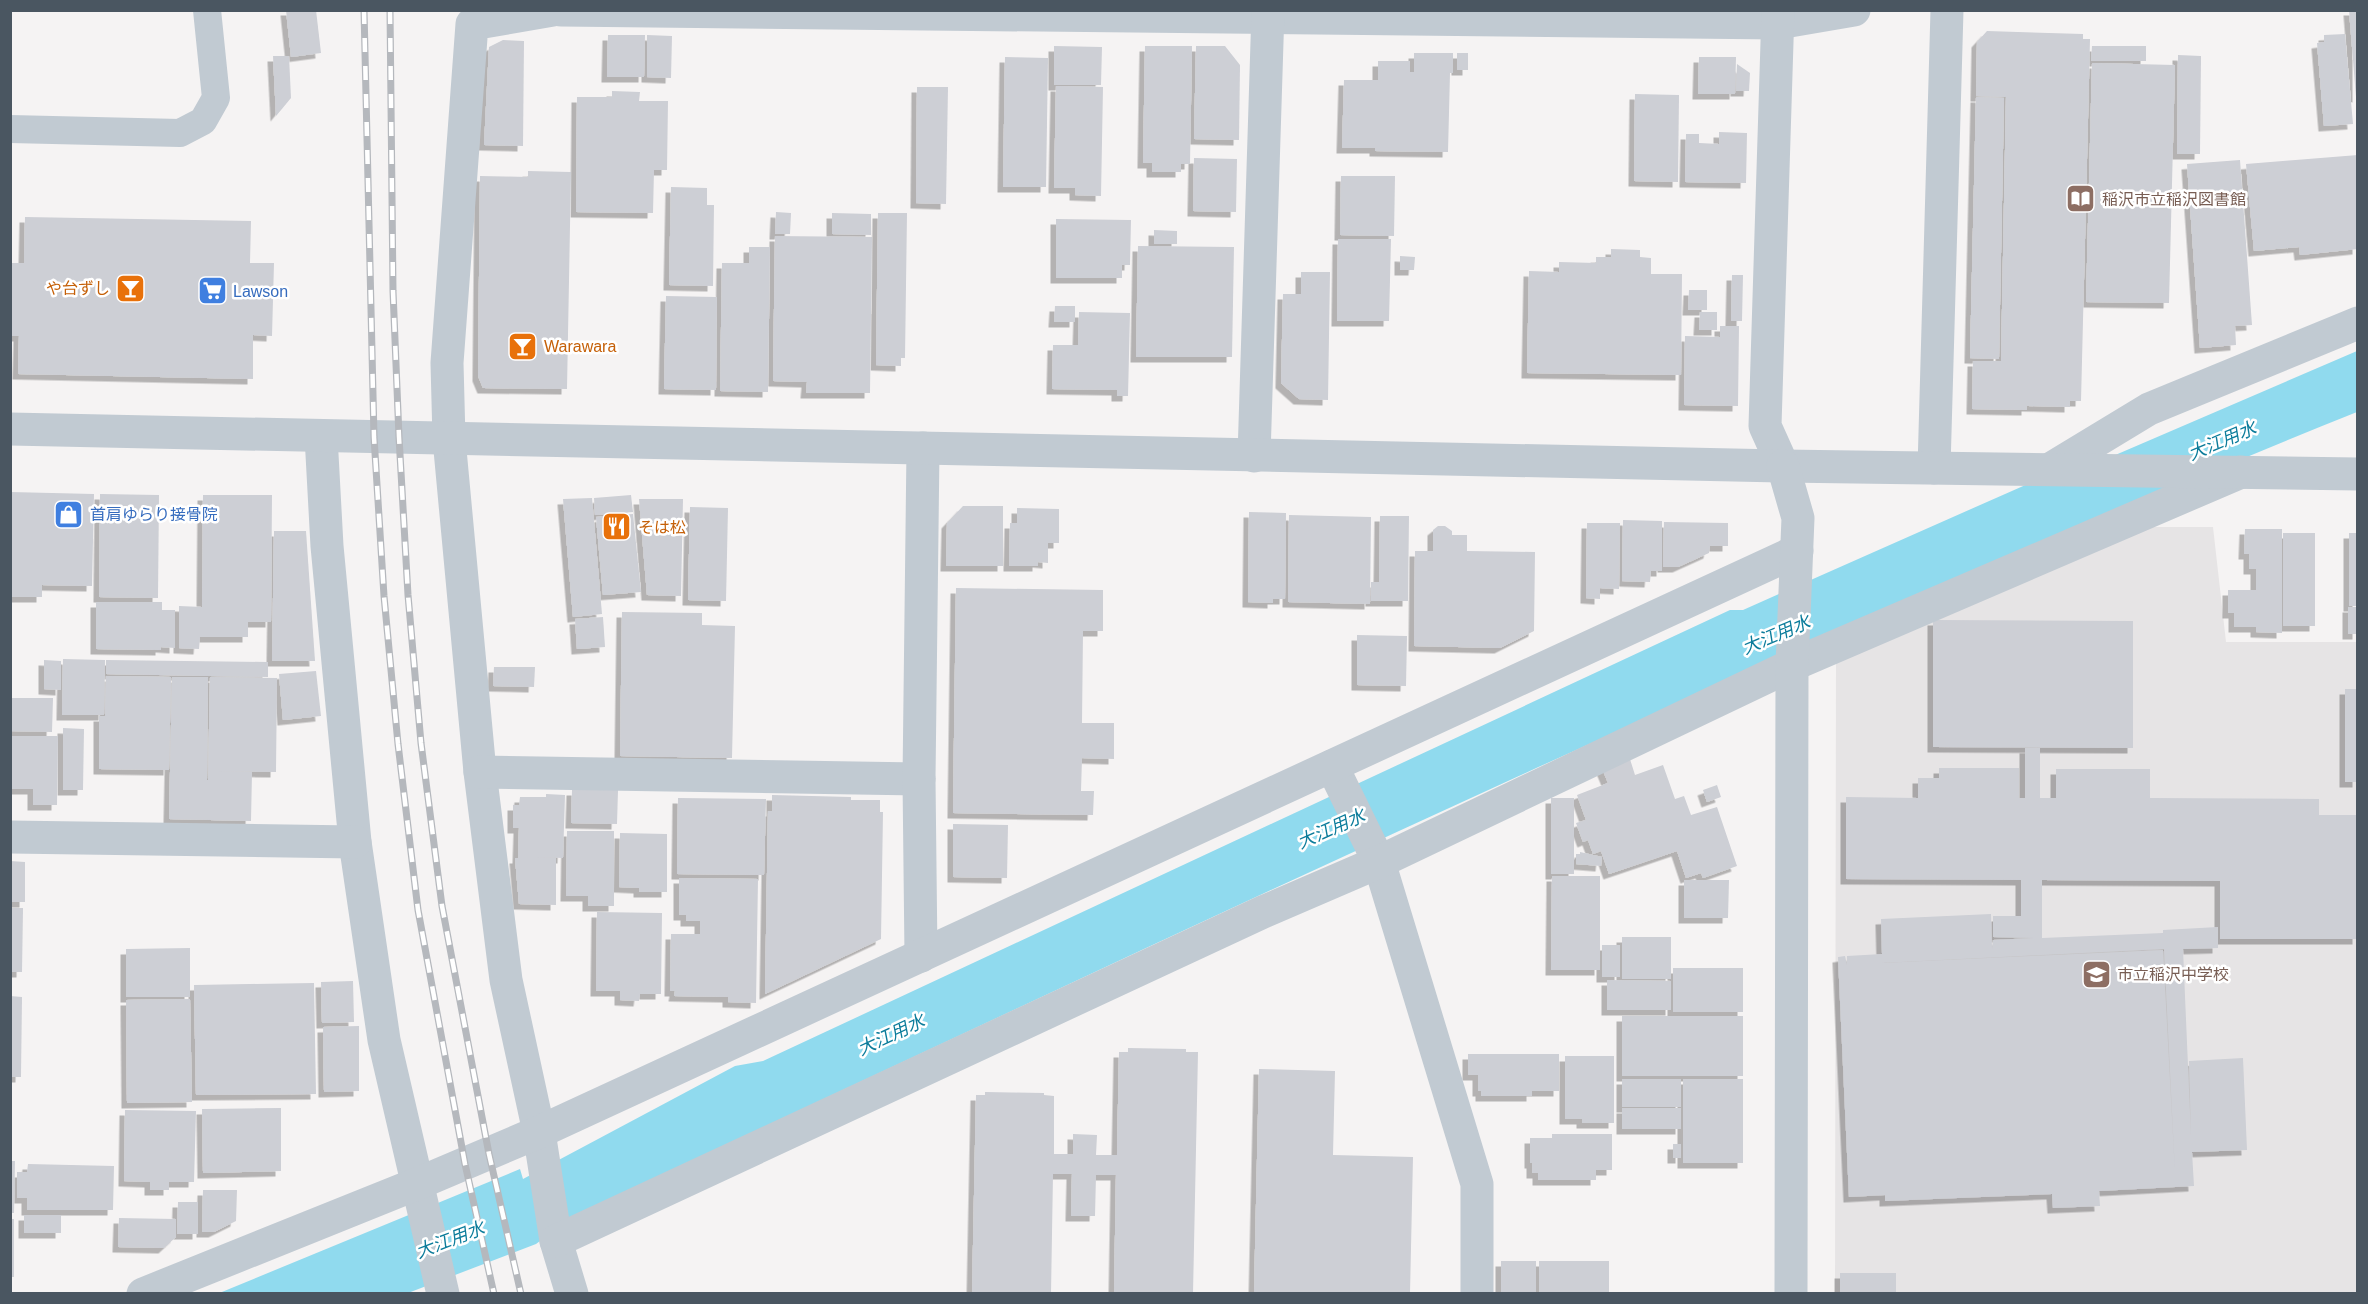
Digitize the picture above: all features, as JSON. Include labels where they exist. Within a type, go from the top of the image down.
[{"type":"street","points":[[553,10],[472,24],[447,363],[449,439],[480,771],[507,980],[540,1143],[556,1237],[572,1293]]},
{"type":"street","points":[[561,10],[1778,17],[1854,10]]},
{"type":"street","points":[[1934,468],[1947,10]]},
{"type":"street","points":[[1254,456],[1268,14]]},
{"type":"street","points":[[1778,17],[1765,426],[1783,466],[1798,518],[1792,662],[1791,1293]]},
{"type":"street","points":[[2050,469],[2149,408],[2358,323]]},
{"type":"street","points":[[10,429],[1254,456],[2358,474]]},
{"type":"street","points":[[321,436],[327,546],[355,842],[384,1040],[443,1292]]},
{"type":"street","points":[[921,956],[923,448]]},
{"type":"street","points":[[556,1237],[1252,917],[1792,662],[2229,471]]},
{"type":"street","points":[[143,1293],[421,1192],[540,1143],[921,956],[1337,776],[1796,566]]},
{"type":"street","points":[[480,771],[920,779]]},
{"type":"street","points":[[1337,776],[1376,857],[1477,1184],[1477,1293]]},
{"type":"street","points":[[10,837],[355,842]]},
{"type":"lane","points":[[10,129],[180,133],[203,121],[216,98],[207,10]]},
{"type":"shaded area","name":"市立稲沢中学校","points":[[2136,527],[2213,527],[2226,642],[2357,642],[2357,1293],[1835,1294],[1836,654]]},
{"type":"water","name":"大江用水","points":[[2357,351],[2357,412],[1931,592],[1589,744],[572,1217],[536,1244],[408,1293],[217,1294],[520,1169],[523,1179],[735,1066],[763,1061],[1730,610],[1743,610],[2093,455],[2113,456]]},
{"type":"building","points":[[286,10],[316,10],[321,53],[291,57]]},
{"type":"building","points":[[2349,10],[2358,10],[2358,97],[2356,97]]},
{"type":"building","points":[[1987,31],[2083,34],[2083,39],[2090,39],[2081,401],[2070,401],[2070,407],[2027,406],[2027,410],[1972,409],[1973,361],[2001,361],[2006,97],[1976,96],[1977,42]]},
{"type":"building","points":[[2345,34],[2353,124],[2324,126],[2317,43],[2324,42],[2324,35]]},
{"type":"building","points":[[608,35],[645,35],[644,77],[607,77]]},
{"type":"building","points":[[647,35],[672,36],[671,78],[647,77]]},
{"type":"building","points":[[503,40],[524,41],[523,146],[484,145],[489,47]]},
{"type":"building","points":[[1054,46],[1102,47],[1101,85],[1054,85]]},
{"type":"building","points":[[1145,46],[1192,46],[1190,164],[1181,164],[1181,172],[1152,172],[1152,163],[1143,163]]},
{"type":"building","points":[[1196,46],[1225,46],[1240,65],[1239,140],[1194,139]]},
{"type":"building","points":[[2092,46],[2146,46],[2146,61],[2091,61]]},
{"type":"building","points":[[1414,53],[1453,53],[1453,73],[1450,73],[1448,152],[1342,148],[1344,80],[1378,80],[1378,61],[1410,61],[1410,72],[1414,72]]},
{"type":"building","points":[[1457,53],[1468,53],[1468,70],[1457,70]]},
{"type":"building","points":[[2178,55],[2201,56],[2200,154],[2177,154]]},
{"type":"building","points":[[273,56],[289,56],[291,98],[276,116]]},
{"type":"building","points":[[1005,57],[1048,58],[1046,187],[1003,187]]},
{"type":"building","points":[[1699,57],[1736,57],[1735,94],[1698,94]]},
{"type":"building","points":[[2092,63],[2175,65],[2169,303],[2086,302]]},
{"type":"building","points":[[1737,64],[1750,73],[1749,91],[1736,91]]},
{"type":"building","points":[[1056,86],[1103,87],[1101,196],[1075,195],[1075,188],[1054,188]]},
{"type":"building","points":[[917,87],[948,87],[946,204],[916,203]]},
{"type":"building","points":[[612,91],[640,92],[639,101],[668,101],[667,170],[654,170],[653,213],[576,212],[577,97],[612,97]]},
{"type":"building","points":[[1635,94],[1679,95],[1678,182],[1634,181]]},
{"type":"building","points":[[1976,97],[2004,98],[1999,359],[1970,358]]},
{"type":"building","points":[[1719,132],[1747,133],[1746,183],[1685,182],[1686,134],[1699,134],[1699,143],[1719,144]]},
{"type":"building","points":[[2358,155],[2358,249],[2300,255],[2299,247],[2254,251],[2246,164]]},
{"type":"building","points":[[1194,158],[1237,159],[1236,212],[1193,211]]},
{"type":"building","points":[[2240,160],[2252,325],[2235,326],[2236,345],[2200,348],[2187,164]]},
{"type":"building","points":[[528,171],[571,172],[567,389],[483,388],[478,376],[480,176],[528,177]]},
{"type":"building","points":[[1341,176],[1395,176],[1394,236],[1340,235]]},
{"type":"building","points":[[671,187],[707,188],[707,205],[714,205],[713,286],[669,285]]},
{"type":"building","points":[[776,212],[791,213],[790,234],[775,234]]},
{"type":"building","points":[[832,213],[871,214],[871,235],[832,234]]},
{"type":"building","points":[[878,213],[907,213],[905,358],[901,358],[901,366],[876,365]]},
{"type":"building","points":[[25,217],[251,221],[250,263],[274,263],[272,336],[253,335],[253,379],[18,374],[19,336],[10,336],[10,263],[24,263]]},
{"type":"building","points":[[1056,219],[1131,220],[1130,265],[1122,265],[1122,278],[1056,278]]},
{"type":"building","points":[[1154,230],[1177,231],[1177,244],[1154,244]]},
{"type":"building","points":[[775,236],[872,237],[870,393],[806,393],[807,382],[773,381]]},
{"type":"building","points":[[1338,239],[1391,239],[1389,321],[1337,321]]},
{"type":"building","points":[[1138,246],[1234,247],[1232,357],[1136,357]]},
{"type":"building","points":[[749,247],[770,247],[768,392],[720,391],[722,263],[749,263]]},
{"type":"building","points":[[1611,249],[1640,250],[1640,257],[1651,258],[1651,274],[1682,274],[1681,375],[1527,373],[1529,271],[1559,272],[1559,262],[1596,263],[1596,257],[1611,257]]},
{"type":"building","points":[[1400,256],[1415,257],[1414,270],[1400,270]]},
{"type":"building","points":[[1301,272],[1330,272],[1328,400],[1299,399],[1281,383],[1283,294],[1301,294]]},
{"type":"building","points":[[1732,275],[1743,275],[1742,321],[1731,321]]},
{"type":"building","points":[[1689,290],[1707,290],[1707,310],[1688,310]]},
{"type":"building","points":[[666,296],[717,297],[716,390],[664,389]]},
{"type":"building","points":[[1055,306],[1075,306],[1075,322],[1054,322]]},
{"type":"building","points":[[1079,312],[1130,313],[1128,396],[1117,396],[1117,390],[1052,389],[1053,345],[1078,345]]},
{"type":"building","points":[[1700,312],[1717,312],[1717,330],[1699,330]]},
{"type":"building","points":[[1720,326],[1739,326],[1738,406],[1684,405],[1685,336],[1720,337]]},
{"type":"building","points":[[10,492],[94,494],[92,586],[42,585],[42,597],[10,597]]},
{"type":"building","points":[[100,494],[159,495],[158,598],[99,597]]},
{"type":"building","points":[[203,495],[272,495],[271,622],[248,622],[248,637],[200,637],[199,649],[179,648],[179,606],[202,607]]},
{"type":"building","points":[[631,495],[633,512],[595,515],[594,498]]},
{"type":"building","points":[[592,498],[602,614],[573,617],[563,499]]},
{"type":"building","points":[[639,499],[683,499],[681,596],[647,595]]},
{"type":"building","points":[[963,506],[1003,506],[1003,566],[946,566],[947,523]]},
{"type":"building","points":[[690,507],[728,508],[726,601],[688,600]]},
{"type":"building","points":[[1017,508],[1059,509],[1059,543],[1048,543],[1048,563],[1038,562],[1038,566],[1009,566],[1010,523],[1017,523]]},
{"type":"building","points":[[1249,512],[1286,513],[1285,599],[1273,599],[1273,603],[1248,602]]},
{"type":"building","points":[[633,514],[641,592],[603,595],[596,517]]},
{"type":"building","points":[[1289,515],[1371,517],[1370,604],[1288,602]]},
{"type":"building","points":[[1380,516],[1409,516],[1408,601],[1371,601],[1371,582],[1379,582]]},
{"type":"building","points":[[1623,520],[1662,521],[1662,571],[1651,571],[1650,582],[1622,581]]},
{"type":"building","points":[[1664,522],[1728,523],[1728,546],[1710,546],[1709,553],[1678,567],[1663,567]]},
{"type":"building","points":[[1587,523],[1620,523],[1619,589],[1600,588],[1600,599],[1586,598]]},
{"type":"building","points":[[1438,526],[1445,526],[1452,531],[1452,535],[1467,535],[1467,551],[1535,552],[1534,631],[1500,648],[1414,646],[1415,551],[1433,551],[1433,530]]},
{"type":"building","points":[[2245,529],[2282,529],[2282,633],[2256,632],[2256,627],[2234,627],[2234,613],[2228,613],[2228,590],[2256,590],[2256,569],[2249,569],[2249,554],[2244,554]]},
{"type":"building","points":[[274,531],[306,531],[315,661],[272,661]]},
{"type":"building","points":[[2283,533],[2315,533],[2315,626],[2283,626]]},
{"type":"building","points":[[2349,533],[2358,533],[2358,606],[2349,606]]},
{"type":"building","points":[[956,588],[1103,590],[1103,631],[1083,631],[1082,723],[1114,723],[1114,759],[1082,758],[1081,791],[1094,791],[1093,815],[953,813]]},
{"type":"building","points":[[96,602],[162,602],[162,610],[175,610],[175,648],[161,647],[161,650],[96,649]]},
{"type":"building","points":[[2348,607],[2358,607],[2358,634],[2348,634]]},
{"type":"building","points":[[622,612],[702,613],[702,625],[735,626],[732,758],[620,756]]},
{"type":"building","points":[[603,617],[605,647],[577,649],[575,619]]},
{"type":"building","points":[[1933,620],[2133,621],[2133,748],[1933,747]]},
{"type":"building","points":[[1357,635],[1407,636],[1406,686],[1357,685]]},
{"type":"building","points":[[63,659],[105,660],[104,715],[62,715]]},
{"type":"building","points":[[44,660],[61,661],[61,690],[44,689]]},
{"type":"building","points":[[106,660],[268,662],[268,677],[106,674]]},
{"type":"building","points":[[494,667],[535,667],[534,687],[493,686]]},
{"type":"building","points":[[316,671],[321,716],[283,720],[279,674]]},
{"type":"building","points":[[106,676],[171,677],[169,770],[99,769],[99,716],[105,716]]},
{"type":"building","points":[[172,677],[208,677],[207,780],[210,677],[277,678],[276,772],[216,771],[252,772],[251,821],[169,819]]},
{"type":"building","points":[[2345,689],[2358,689],[2358,782],[2345,782]]},
{"type":"building","points":[[10,698],[53,698],[52,732],[10,731]]},
{"type":"building","points":[[63,728],[84,729],[83,790],[63,790]]},
{"type":"building","points":[[10,736],[58,736],[57,805],[33,805],[33,789],[10,789]]},
{"type":"building","points":[[2025,748],[2040,748],[2040,798],[2056,798],[2056,769],[2150,769],[2150,798],[2319,799],[2319,815],[2358,815],[2358,939],[2220,939],[2220,881],[2042,880],[2042,938],[2163,933],[2163,930],[2218,927],[2218,948],[2183,949],[2191,1136],[2189,1061],[2243,1058],[2247,1150],[2192,1152],[2194,1186],[2099,1191],[2100,1206],[2053,1208],[2052,1194],[1885,1201],[1885,1195],[1849,1197],[1838,957],[1845,956],[1847,965],[1847,956],[1882,954],[1881,919],[1991,914],[1992,949],[1993,940],[2034,938],[1993,937],[1993,916],[2021,916],[2021,880],[1846,879],[1846,797],[1918,798],[1918,778],[1939,778],[1939,768],[2019,768],[2019,798],[2025,798]],"holes":[[[2164,949],[2175,1173],[2163,950],[1881,963]]]},
{"type":"building","points":[[1629,756],[1635,775],[1663,765],[1675,799],[1684,796],[1691,815],[1717,807],[1737,866],[1703,878],[1701,873],[1686,878],[1677,851],[1609,874],[1601,851],[1593,854],[1588,840],[1583,842],[1576,823],[1586,820],[1577,795],[1608,783],[1601,766]]},
{"type":"building","points":[[1717,785],[1721,797],[1707,802],[1703,790]]},
{"type":"building","points":[[572,790],[618,790],[617,824],[571,823]]},
{"type":"building","points":[[546,794],[565,795],[563,858],[535,857],[556,858],[556,905],[519,904],[515,858],[518,858],[519,828],[513,828],[513,805],[519,805],[520,797],[546,797]]},
{"type":"building","points":[[772,795],[880,800],[880,812],[883,812],[881,939],[765,994],[768,811],[772,811]]},
{"type":"building","points":[[678,798],[766,799],[764,875],[677,874]]},
{"type":"building","points":[[1551,798],[1574,798],[1574,874],[1551,874]]},
{"type":"building","points":[[953,824],[1008,825],[1007,878],[953,877]]},
{"type":"building","points":[[567,831],[614,831],[614,906],[588,906],[588,896],[566,896]]},
{"type":"building","points":[[620,833],[667,834],[667,892],[639,892],[639,888],[619,887]]},
{"type":"building","points":[[1580,852],[1602,857],[1601,866],[1576,864],[1576,854]]},
{"type":"building","points":[[10,861],[25,862],[25,902],[10,902]]},
{"type":"building","points":[[1552,876],[1600,876],[1600,970],[1551,970]]},
{"type":"building","points":[[679,878],[758,879],[756,1003],[728,1002],[728,997],[674,996],[675,991],[670,991],[671,934],[700,934],[700,921],[686,921],[686,915],[679,915]]},
{"type":"building","points":[[1684,880],[1729,880],[1728,918],[1684,918]]},
{"type":"building","points":[[10,908],[23,908],[22,972],[10,972]]},
{"type":"building","points":[[597,912],[662,913],[661,994],[640,994],[639,1001],[620,1000],[620,991],[596,991]]},
{"type":"building","points":[[1622,937],[1671,937],[1671,979],[1622,979]]},
{"type":"building","points":[[1602,945],[1620,945],[1620,977],[1602,977]]},
{"type":"building","points":[[190,948],[190,997],[126,997],[126,949]]},
{"type":"building","points":[[1673,968],[1743,968],[1743,1012],[1673,1012]]},
{"type":"building","points":[[1607,980],[1671,981],[1671,1010],[1607,1010]]},
{"type":"building","points":[[353,981],[354,1022],[322,1023],[321,982]]},
{"type":"building","points":[[314,983],[316,1094],[196,1095],[194,985]]},
{"type":"building","points":[[10,996],[22,997],[21,1077],[10,1077]]},
{"type":"building","points":[[190,999],[192,1102],[127,1103],[126,1000]]},
{"type":"building","points":[[1622,1016],[1743,1016],[1743,1076],[1622,1076]]},
{"type":"building","points":[[359,1026],[359,1091],[324,1092],[323,1027]]},
{"type":"building","points":[[1128,1048],[1186,1049],[1186,1052],[1198,1052],[1193,1294],[1114,1294],[1116,1175],[1096,1175],[1095,1216],[1071,1216],[1072,1174],[1053,1174],[1051,1294],[972,1294],[976,1095],[985,1095],[985,1092],[1044,1093],[1044,1095],[1054,1096],[1054,1154],[1073,1154],[1073,1134],[1097,1135],[1096,1155],[1117,1155],[1119,1052],[1128,1052]]},
{"type":"building","points":[[1468,1054],[1559,1054],[1559,1091],[1532,1091],[1532,1096],[1481,1096],[1481,1091],[1478,1091],[1478,1075],[1468,1075]]},
{"type":"building","points":[[1565,1056],[1614,1056],[1614,1123],[1582,1123],[1582,1119],[1565,1119]]},
{"type":"building","points":[[1259,1069],[1335,1071],[1333,1155],[1413,1157],[1410,1294],[1254,1294]]},
{"type":"building","points":[[1622,1079],[1681,1079],[1681,1107],[1622,1107]]},
{"type":"building","points":[[1683,1079],[1743,1079],[1743,1163],[1683,1163]]},
{"type":"building","points":[[281,1108],[281,1171],[203,1173],[202,1109]]},
{"type":"building","points":[[1622,1108],[1681,1108],[1681,1129],[1622,1129]]},
{"type":"building","points":[[125,1110],[196,1111],[194,1182],[169,1182],[169,1190],[150,1190],[150,1182],[124,1181]]},
{"type":"building","points":[[1552,1134],[1612,1134],[1612,1170],[1596,1170],[1596,1180],[1538,1180],[1538,1173],[1532,1173],[1532,1163],[1530,1163],[1530,1138],[1552,1138]]},
{"type":"building","points":[[1673,1144],[1681,1144],[1681,1158],[1673,1158]]},
{"type":"building","points":[[10,1161],[15,1161],[14,1213],[10,1213]]},
{"type":"building","points":[[28,1164],[114,1166],[113,1210],[27,1210],[27,1198],[17,1198],[17,1172],[27,1172]]},
{"type":"building","points":[[203,1190],[237,1190],[236,1221],[214,1232],[202,1232]]},
{"type":"building","points":[[178,1202],[198,1202],[198,1234],[177,1234]]},
{"type":"building","points":[[24,1215],[61,1215],[61,1233],[24,1233]]},
{"type":"building","points":[[119,1218],[176,1219],[176,1237],[164,1248],[118,1247]]},
{"type":"building","points":[[10,1219],[14,1219],[14,1277],[10,1277]]},
{"type":"building","points":[[1501,1261],[1536,1261],[1536,1294],[1501,1294]]},
{"type":"building","points":[[1539,1261],[1609,1261],[1609,1294],[1539,1294]]},
{"type":"building","points":[[1840,1273],[1896,1273],[1896,1294],[1840,1294]]},
{"type":"railway","points":[[364,10],[374,437],[384,596],[398,744],[418,910],[465,1164],[494,1294]]},
{"type":"railway","points":[[390,10],[393,291],[399,437],[408,595],[421,743],[442,906],[489,1154],[521,1294]]},
{"type":"place","name":"稲沢市立稲沢図書館","points":[[2081,199]]},
{"type":"place","name":"や台ずし","points":[[131,288]]},
{"type":"place","name":"Lawson","points":[[212,291]]},
{"type":"place","name":"Warawara","points":[[523,346]]},
{"type":"place","name":"首肩ゆらり接骨院","points":[[69,514]]},
{"type":"place","name":"そは松","points":[[617,527]]},
{"type":"place","name":"市立稲沢中学校","points":[[2096,974]]}]
